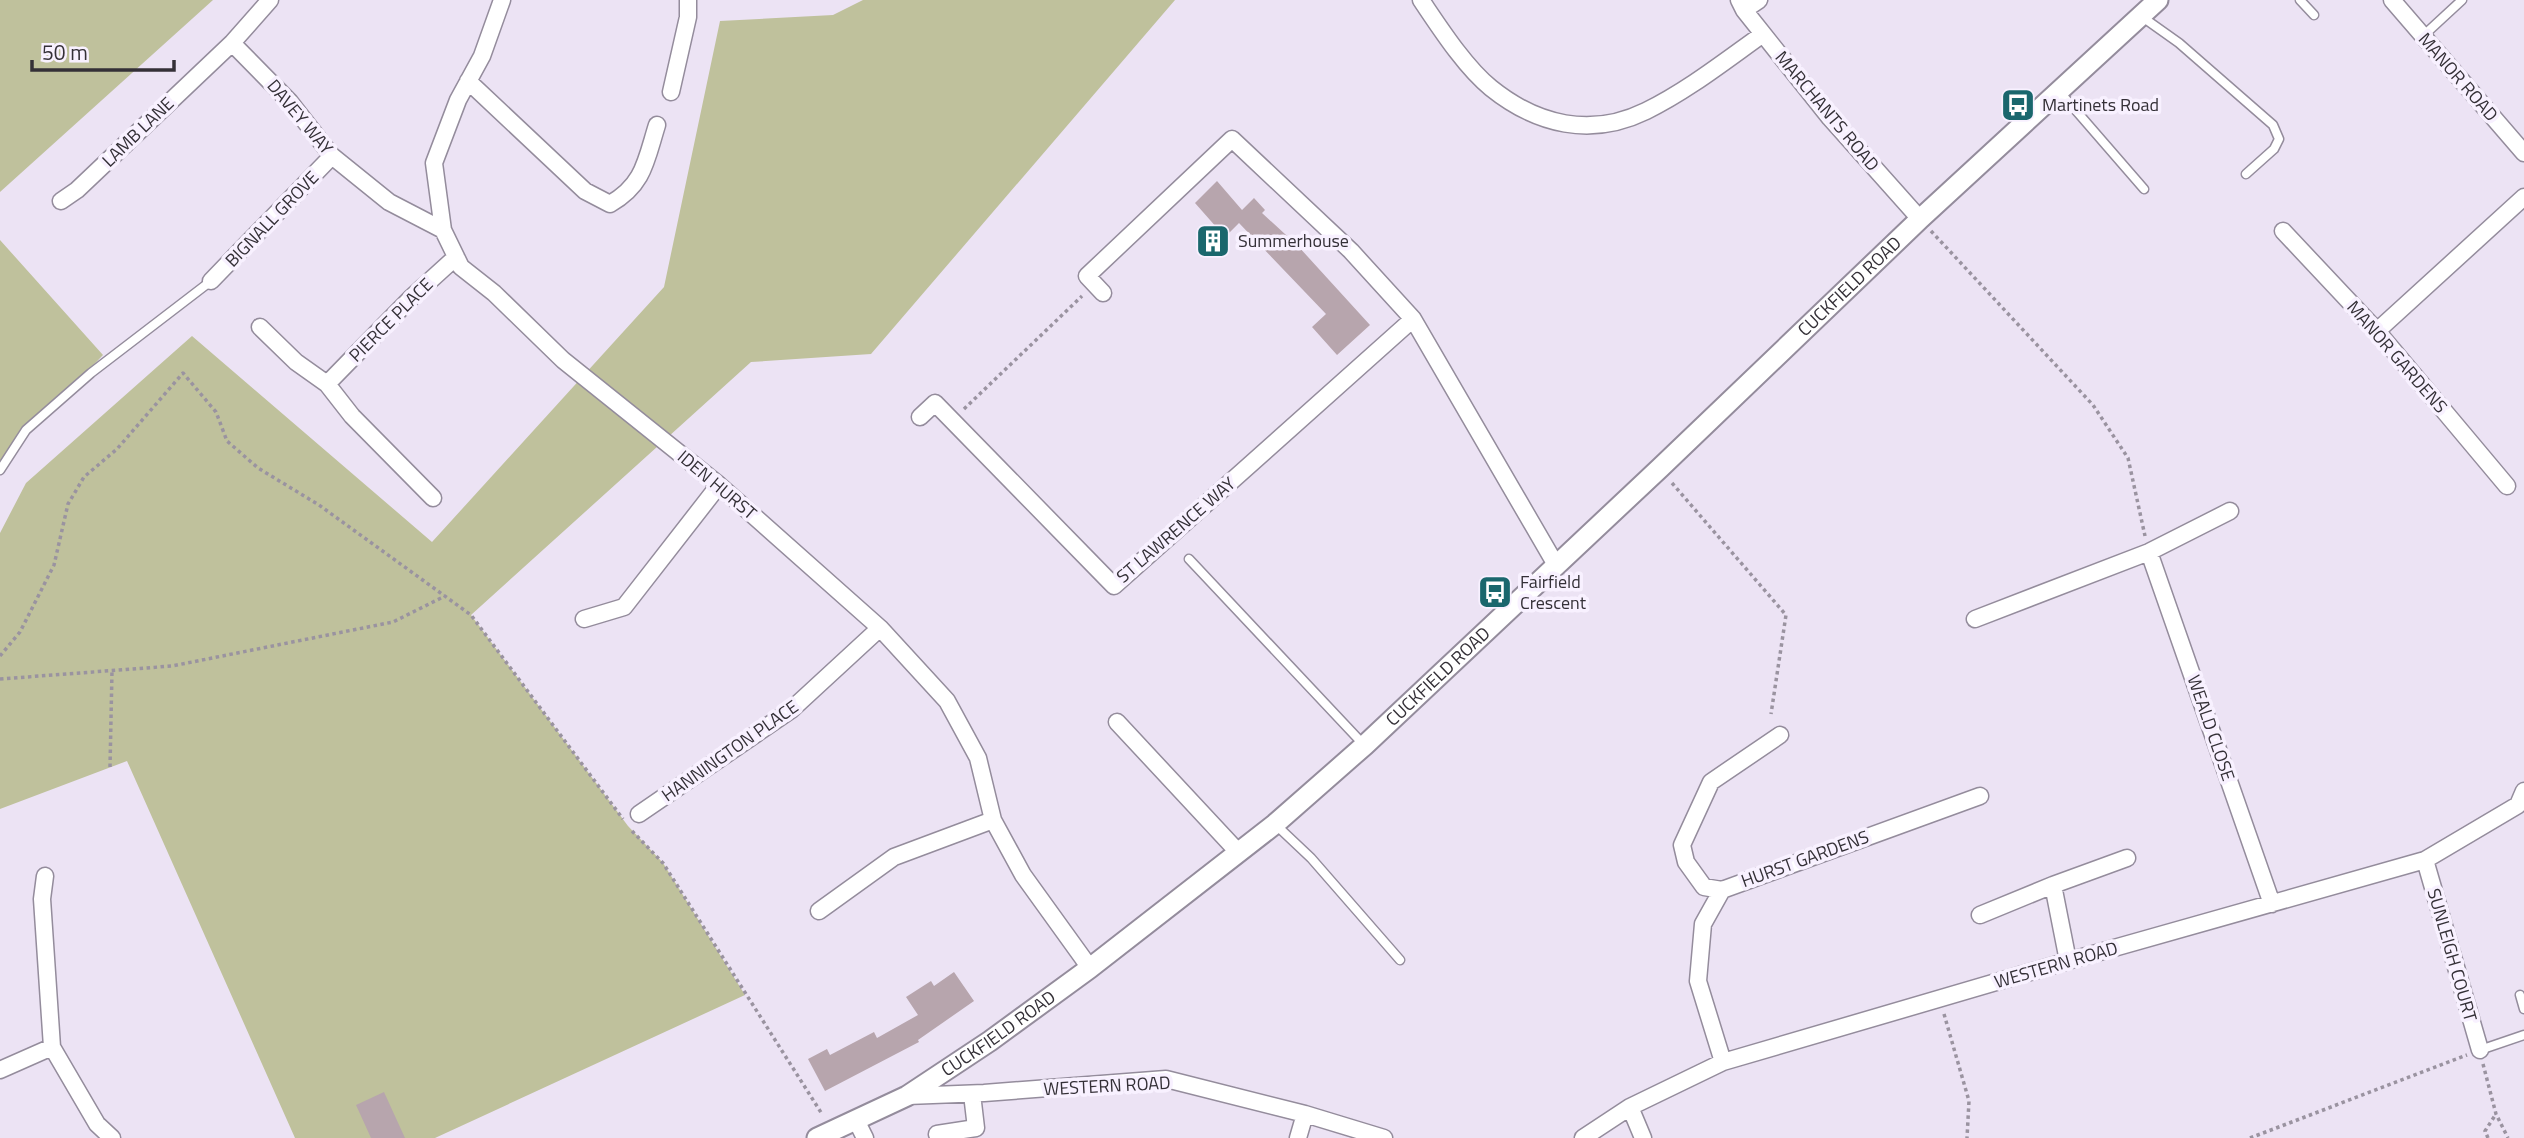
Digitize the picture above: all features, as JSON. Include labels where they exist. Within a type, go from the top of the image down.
[{"type":"street","name":"LAMB LANE","points":[[61,201],[77,190],[232,43],[270,0]]},
{"type":"street","name":"IDEN HURST","points":[[502,0],[482,56],[458,100],[434,163],[443,230],[461,267],[494,292],[563,360],[719,485],[880,628],[947,701],[978,758],[993,820],[1023,874],[1090,968]]},
{"type":"street","points":[[671,92],[688,17],[688,0]]},
{"type":"street","points":[[1421,0],[1449,41],[1490,87],[1525,111],[1572,126],[1604,126],[1646,111],[1707,74],[1763,34]]},
{"type":"street","points":[[1742,5],[1759,0]]},
{"type":"street","name":"CUCKFIELD ROAD","points":[[825,1134],[860,1129],[990,1041],[1090,968],[1275,824],[1364,745],[1660,468],[1920,219],[2158,0]]},
{"type":"street","name":"MANOR ROAD","points":[[2392,0],[2524,153]]},
{"type":"street","name":"MARCHANTS ROAD","points":[[1742,5],[1830,118],[1920,219]]},
{"type":"street","name":"DAVEY WAY","points":[[232,43],[290,102],[332,156],[389,202],[443,230]]},
{"type":"street","points":[[468,81],[585,191],[610,204],[627,195],[641,177],[657,125]]},
{"type":"street","points":[[1099,289],[1087,276],[1232,139],[1351,251],[1413,318],[1556,565]]},
{"type":"street","name":"BIGNALL GROVE","points":[[211,281],[332,156]]},
{"type":"street","points":[[2377,331],[2524,197]]},
{"type":"street","name":"MANOR GARDENS","points":[[2283,231],[2377,331],[2507,486]]},
{"type":"street","name":"PIERCE PLACE","points":[[327,384],[412,297],[456,257]]},
{"type":"street","name":"ST LAWRENCE WAY","points":[[920,417],[935,403],[1114,586],[1413,318]]},
{"type":"street","points":[[260,327],[296,362],[327,384],[352,416],[433,498]]},
{"type":"street","points":[[584,619],[624,607],[719,485]]},
{"type":"street","points":[[1975,619],[2149,552],[2230,511]]},
{"type":"street","name":"WEALD CLOSE","points":[[2149,552],[2272,904]]},
{"type":"street","name":"HANNINGTON PLACE","points":[[639,814],[791,710],[880,628]]},
{"type":"street","points":[[1117,722],[1239,853]]},
{"type":"street","points":[[1722,890],[1704,887],[1686,862],[1682,845],[1711,782],[1780,735]]},
{"type":"street","name":"WESTERN ROAD","points":[[1583,1138],[1630,1107],[1723,1062],[2425,860],[2518,805],[2524,791]]},
{"type":"street","name":"HURST GARDENS","points":[[1723,1062],[1698,981],[1703,924],[1722,890],[1980,796]]},
{"type":"street","points":[[819,911],[894,858],[993,820]]},
{"type":"street","points":[[1980,915],[2127,859]]},
{"type":"street","name":"SUNLEIGH COURT","points":[[2425,860],[2480,1050]]},
{"type":"street","points":[[45,876],[43,899],[52,1047],[97,1124],[112,1138]]},
{"type":"street","points":[[2053,885],[2068,961]]},
{"type":"street","points":[[0,1070],[52,1047]]},
{"type":"street","name":"WESTERN ROAD","points":[[907,1096],[972,1094],[1166,1079],[1305,1114],[1384,1138]]},
{"type":"street","points":[[937,1134],[976,1128],[972,1094]]},
{"type":"street","points":[[1630,1107],[1643,1138]]},
{"type":"street","points":[[1298,1138],[1305,1114]]},
{"type":"lane","points":[[2301,0],[2314,15]]},
{"type":"lane","points":[[2423,36],[2462,0]]},
{"type":"lane","points":[[2141,16],[2179,43],[2273,125],[2279,139],[2274,149],[2246,174]]},
{"type":"lane","points":[[2059,91],[2144,189]]},
{"type":"lane","points":[[0,470],[26,430],[91,373],[211,281]]},
{"type":"lane","points":[[1189,559],[1364,745]]},
{"type":"lane","points":[[1275,824],[1311,858],[1400,960]]},
{"type":"lane","points":[[2520,995],[2524,1009]]},
{"type":"lane","points":[[2480,1050],[2524,1035]]},
{"type":"path","points":[[1920,219],[2093,405],[2128,458],[2149,552]]},
{"type":"path","points":[[952,420],[1099,289]]},
{"type":"path","points":[[0,656],[20,632],[54,565],[68,504],[84,477],[117,449],[183,373],[216,412],[227,441],[258,468],[319,505],[465,611],[628,826],[663,863],[825,1134]]},
{"type":"path","points":[[1660,468],[1786,615],[1771,714]]},
{"type":"path","points":[[0,679],[172,666],[393,622],[445,596]]},
{"type":"path","points":[[110,767],[112,671]]},
{"type":"path","points":[[1939,999],[1969,1101],[1967,1138]]},
{"type":"path","points":[[2250,1138],[2480,1050],[2496,1114],[2508,1138]]},
{"type":"path","points":[[2487,1138],[2485,1131],[2496,1114]]},
{"type":"green space","points":[[0,0],[213,0],[0,192]]},
{"type":"green space","points":[[863,0],[1175,0],[871,354],[751,362],[471,615],[628,826],[663,863],[745,995],[435,1138],[295,1138],[127,761],[0,809],[0,533],[26,483],[192,336],[432,542],[664,287],[720,21],[833,15]]},
{"type":"green space","points":[[0,240],[103,355],[18,444],[0,470]]},
{"type":"building","points":[[1217,181],[1242,210],[1254,198],[1265,210],[1262,213],[1298,246],[1370,325],[1337,355],[1312,327],[1326,314],[1239,223],[1225,237],[1195,203]]},
{"type":"building","points":[[954,972],[974,1001],[918,1040],[919,1042],[825,1091],[808,1059],[827,1049],[830,1055],[874,1032],[877,1038],[918,1015],[906,997],[931,981],[934,986]]},
{"type":"building","points":[[384,1092],[405,1138],[371,1138],[356,1105]]},
{"type":"place","name":"Martinets Road","points":[[2018,105]]},
{"type":"place","name":"Summerhouse","points":[[1213,241]]},
{"type":"place","name":"Fairfield Crescent","points":[[1495,592]]}]
